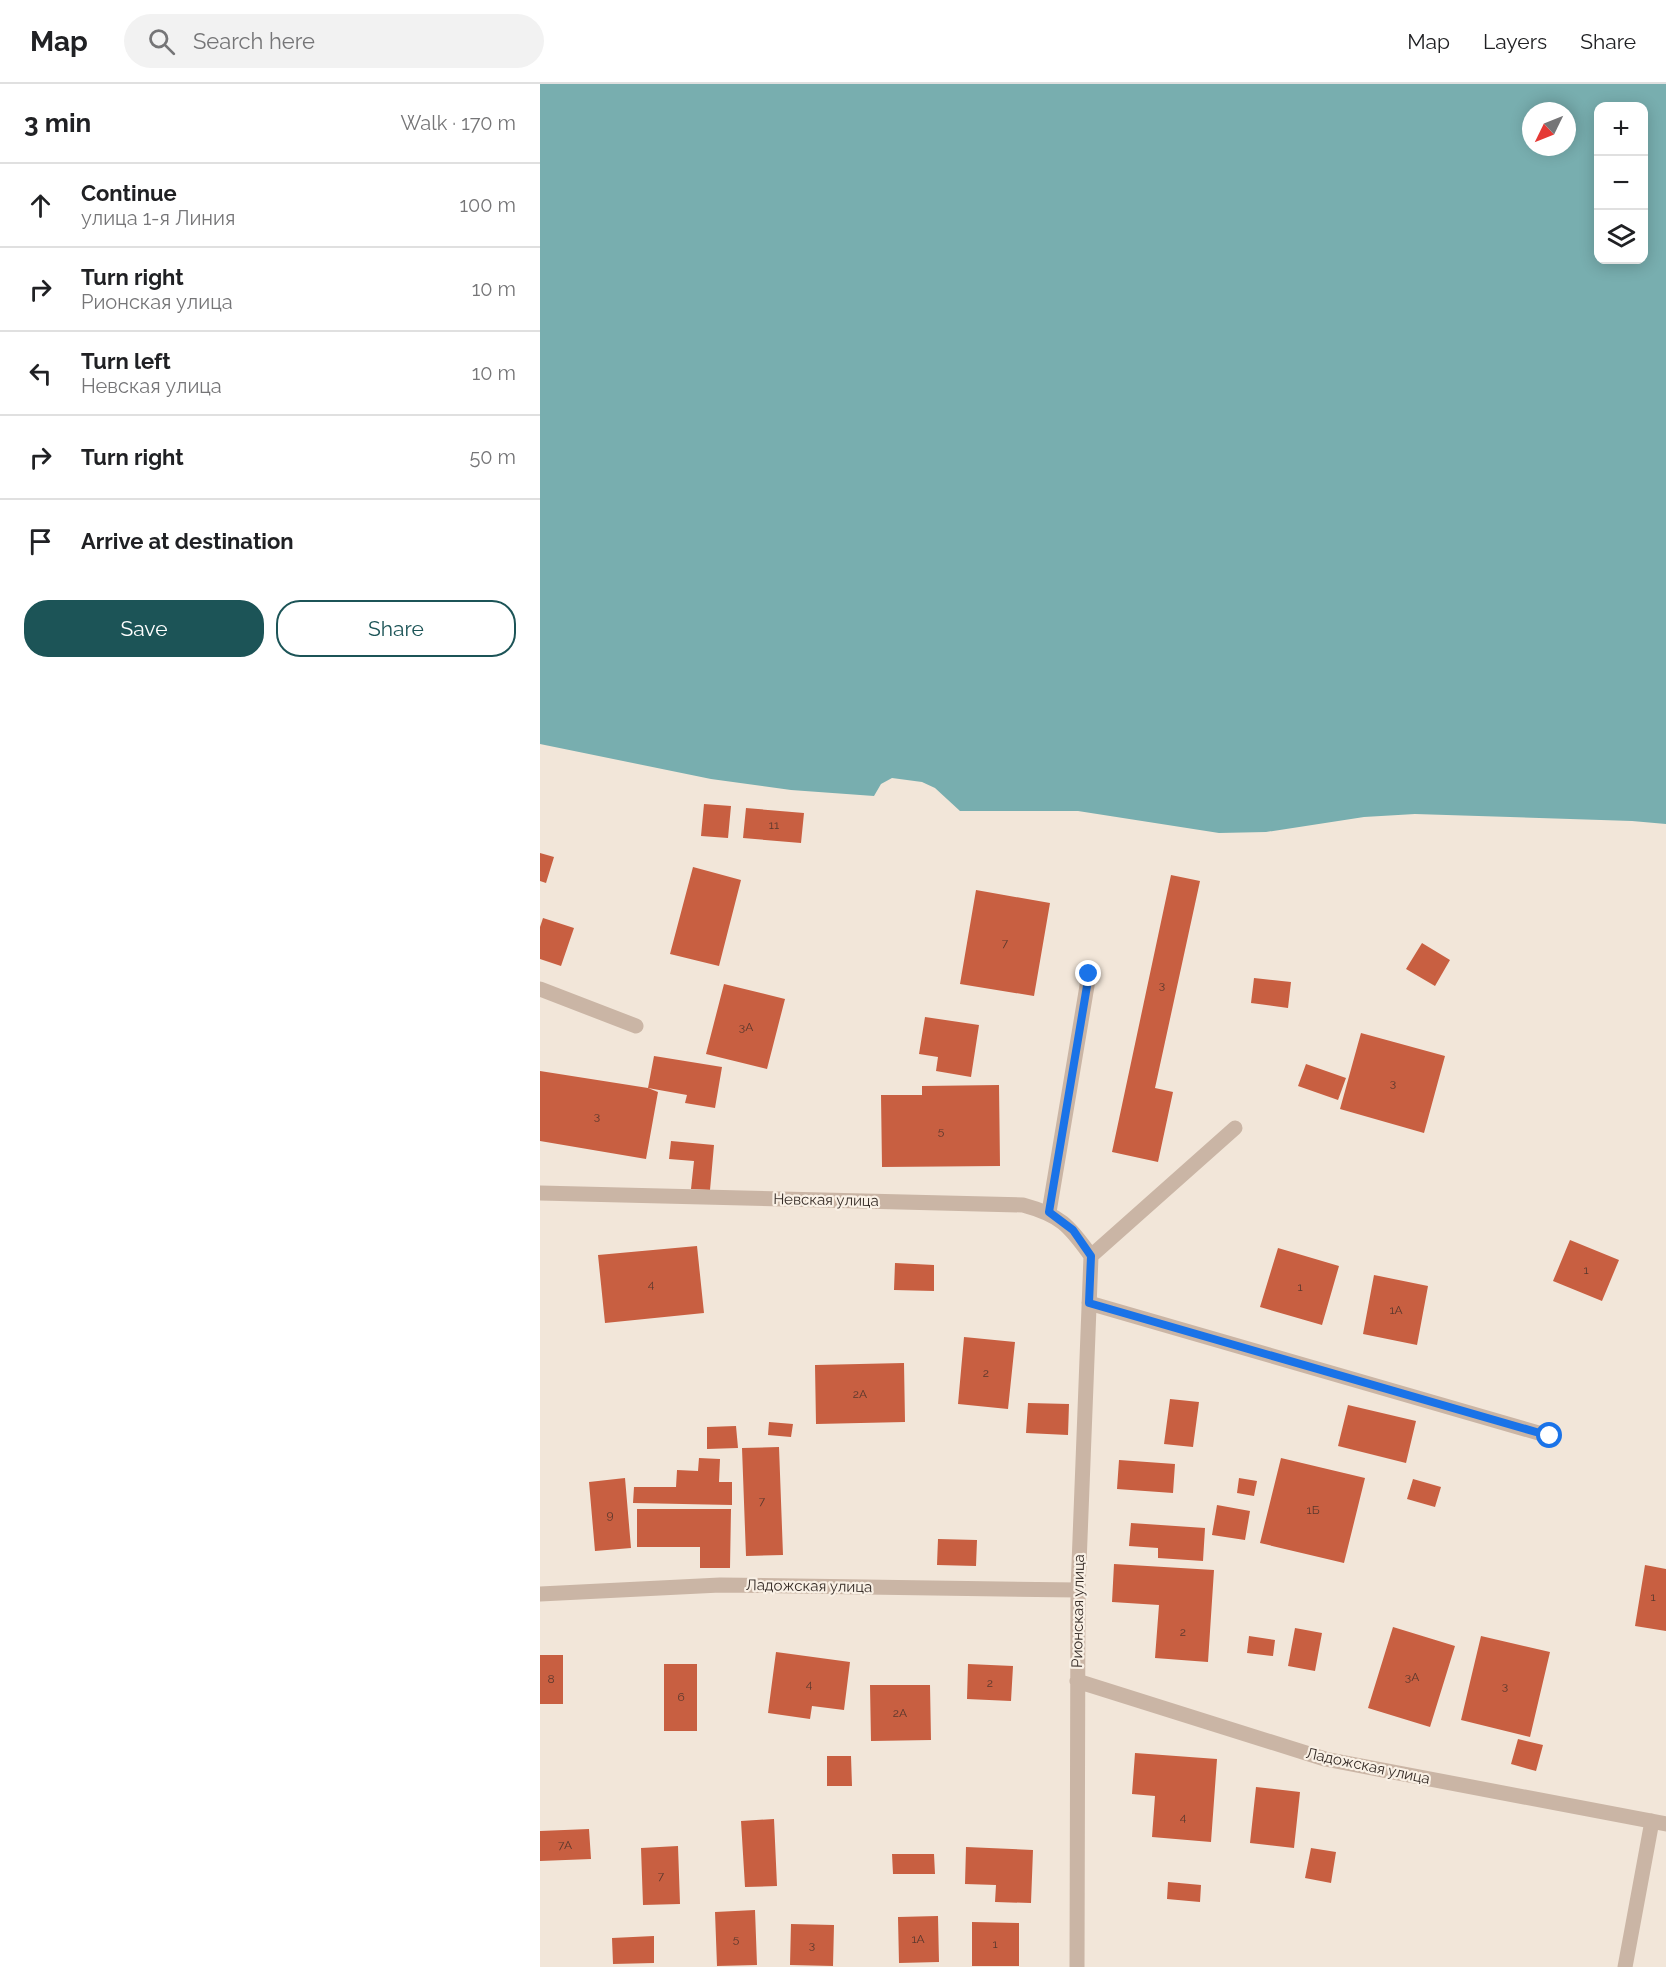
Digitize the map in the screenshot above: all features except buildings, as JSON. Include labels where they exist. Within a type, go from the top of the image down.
[{"type":"street","points":[[1049,1212],[1089,974]]},
{"type":"street","points":[[540,989],[636,1026]]},
{"type":"street","points":[[1091,1256],[1235,1128]]},
{"type":"street","name":"Невская улица","points":[[540,1193],[1023,1205],[1049,1212],[1073,1230],[1091,1256]]},
{"type":"street","name":"Рионская улица","points":[[1077,1967],[1077,1590],[1091,1256]]},
{"type":"street","points":[[1089,1303],[1550,1436]]},
{"type":"street","name":"Ладожская улица","points":[[540,1594],[720,1585],[1077,1590]]},
{"type":"street","name":"Ладожская улица","points":[[1077,1681],[1325,1759],[1659,1822]]},
{"type":"street","points":[[1625,1967],[1659,1822]]},
{"type":"water","points":[[540,84],[1666,84],[1666,824],[1415,814],[1364,817],[1266,832],[1219,833],[1078,811],[960,811],[935,788],[922,782],[892,778],[881,784],[874,796],[791,790],[711,779],[540,744]]},
{"type":"route","points":[[1089,974],[1049,1212],[1073,1230],[1091,1256],[1089,1303],[1550,1436]]}]
